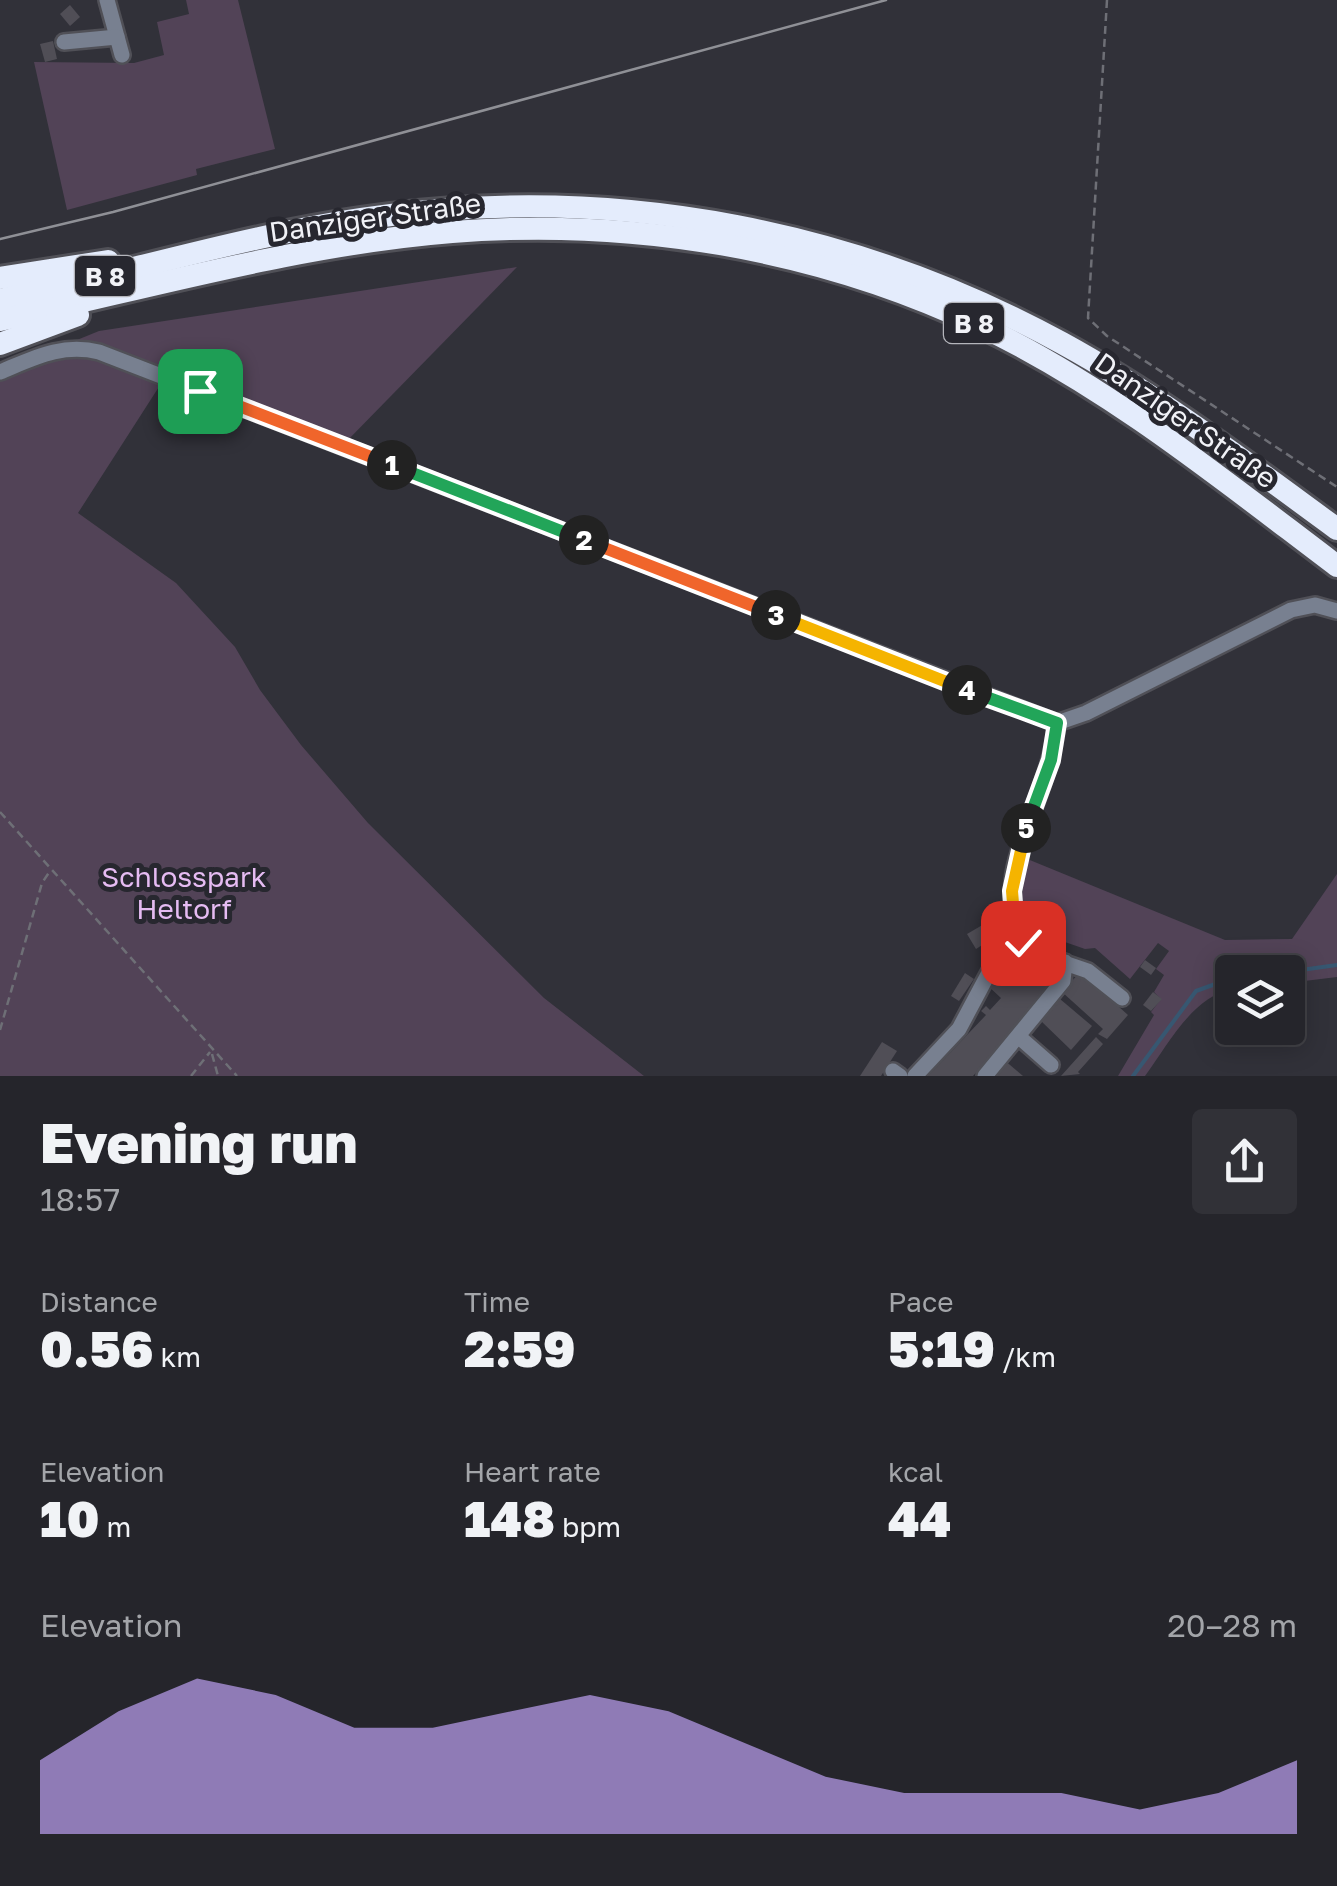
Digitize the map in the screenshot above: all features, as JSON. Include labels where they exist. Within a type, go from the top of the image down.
[{"type":"highway","name":"Danziger Straße","points":[[0,300],[209,250],[386,216],[450,208],[548,206],[714,220],[837,248],[914,274],[1062,344],[1160,404],[1337,529]]},
{"type":"highway","name":"Danziger Straße","points":[[0,320],[332,248],[450,232],[622,232],[761,251],[834,270],[906,296],[979,326],[1050,363],[1151,428],[1337,566]]},
{"type":"highway","points":[[0,278],[194,244],[209,250]]},
{"type":"highway","points":[[0,344],[70,317],[123,303],[140,290]]},
{"type":"street","points":[[107,0],[122,55]]},
{"type":"street","points":[[64,42],[117,37]]},
{"type":"street","points":[[0,372],[72,347],[99,352],[1057,723],[1291,610],[1315,606],[1337,612]]},
{"type":"street","points":[[915,1076],[959,1029],[992,967],[1016,940],[1012,891],[1015,869],[1051,760],[1057,723]]},
{"type":"street","points":[[1016,940],[1088,971],[1122,998]]},
{"type":"street","points":[[985,1076],[1063,980],[1066,962]]},
{"type":"street","points":[[1019,1036],[1050,1064]]},
{"type":"path","points":[[1106,0],[1088,318],[1107,336],[1337,487]]},
{"type":"path","points":[[0,812],[236,1076]]},
{"type":"path","points":[[0,1030],[42,883],[51,870]]},
{"type":"path","points":[[190,1076],[211,1050]]},
{"type":"path","points":[[211,1050],[218,1076]]},
{"type":"green space","points":[[186,0],[238,0],[275,149],[196,169],[197,175],[67,210],[34,62],[134,63],[164,55],[157,22],[189,14]]},
{"type":"green space","points":[[517,267],[344,444],[72,342],[99,331]]},
{"type":"green space","name":"Schlosspark Heltorf","points":[[72,350],[164,379],[78,513],[176,583],[235,647],[260,690],[301,745],[368,823],[544,998],[644,1076],[0,1076],[0,375]]},
{"type":"green space","points":[[1020,856],[1225,940],[1292,939],[1337,874],[1337,977],[1305,981],[1305,955],[1215,955],[1215,996],[1193,1012],[1145,1076],[1118,1076],[1161,999],[1154,992],[1164,975],[1156,969],[1169,951],[1158,943],[1130,979],[1095,948],[1085,949],[1039,933],[1030,940],[1017,923]]},
{"type":"building","points":[[70,5],[80,17],[70,26],[60,14]]},
{"type":"building","points":[[53,41],[57,59],[45,62],[40,44]]},
{"type":"building","points":[[991,920],[999,934],[976,949],[967,934]]},
{"type":"building","points":[[1145,960],[1156,968],[1151,975],[1140,967]]},
{"type":"building","points":[[1030,966],[1054,987],[973,1076],[928,1076],[986,1015],[981,1011],[986,1006],[990,1010],[1001,998],[987,985],[999,972],[1013,984]]},
{"type":"building","points":[[1080,972],[1128,1015],[1107,1039],[1098,1034],[1103,1029],[1062,992]]},
{"type":"building","points":[[965,973],[974,979],[959,1001],[951,996]]},
{"type":"building","points":[[1153,992],[1162,999],[1151,1011],[1143,1005]]},
{"type":"building","points":[[1060,999],[1092,1026],[1071,1050],[1041,1021]]},
{"type":"building","points":[[1096,1037],[1103,1044],[1080,1074],[1061,1076]]},
{"type":"building","points":[[882,1042],[897,1051],[881,1076],[860,1076]]},
{"type":"building","points":[[1003,1059],[1023,1076],[988,1076]]},
{"type":"waterway","points":[[1305,969],[1337,965]]},
{"type":"waterway","points":[[1133,1076],[1196,991],[1215,984]]},
{"type":"tram line","points":[[0,239],[113,212],[886,0]]},
{"type":"route","points":[[200,391],[1057,723],[1051,760],[1015,869],[1012,891],[1016,940],[1023,943]]}]
